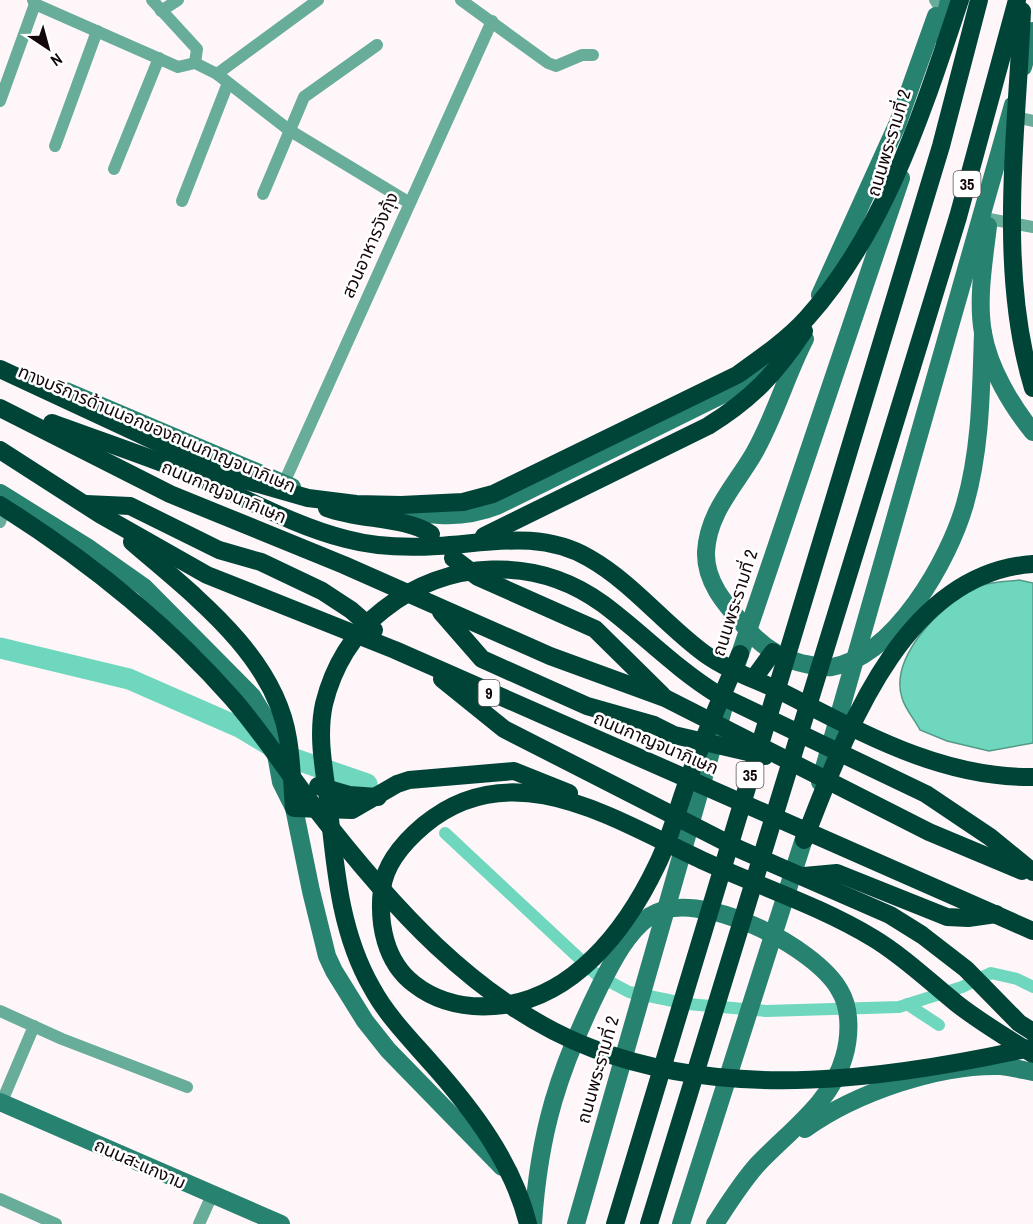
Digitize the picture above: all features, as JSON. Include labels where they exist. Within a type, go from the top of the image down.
[{"type":"highway","points":[[0,367],[230,476],[282,492],[332,501],[390,505],[445,504],[494,494],[736,375],[759,360],[806,319],[842,274],[879,209],[921,110],[960,0]]},
{"type":"highway","name":"35","points":[[617,1217],[940,146],[979,0]]},
{"type":"highway","name":"35","points":[[649,1224],[973,165],[1017,0]]},
{"type":"highway","points":[[1023,0],[1013,260],[1021,340],[1033,388]]},
{"type":"highway","points":[[448,545],[514,523],[708,426],[735,410],[758,391],[777,370],[824,300]]},
{"type":"highway","points":[[0,402],[182,471],[309,526],[346,539],[386,546],[448,545],[491,539],[553,544],[588,557],[620,580],[707,656],[880,741],[948,768],[1001,777],[1033,777]]},
{"type":"highway","name":"ถนนกาญจนาภิเษก","points":[[0,408],[170,494],[550,656],[665,698],[929,832],[1033,874]]},
{"type":"highway","name":"ถนนกาญจนาภิเษก","points":[[0,450],[101,515],[207,575],[395,650],[1033,931]]},
{"type":"highway","points":[[286,486],[315,504],[348,516],[414,525],[448,545],[478,577],[595,629],[665,698]]},
{"type":"highway","points":[[3,498],[180,644],[234,701],[319,813],[416,924],[482,984],[552,1030],[592,1048],[649,1065],[700,1074],[743,1078],[835,1077],[884,1073],[1033,1048]]},
{"type":"highway","name":"ถนนกาญจนาภิเษก","points":[[83,503],[130,506],[219,550],[261,562],[312,586],[351,610],[395,650]]},
{"type":"highway","points":[[101,515],[186,590],[236,639],[263,676],[281,712],[288,739],[288,776],[294,808],[342,811],[370,801],[397,784],[409,780],[514,771],[535,777],[706,862],[815,908],[857,929],[898,955],[956,1003],[1033,1054]]},
{"type":"highway","points":[[803,841],[856,714],[887,663],[909,634],[927,614],[969,582],[997,569],[1033,564]]},
{"type":"highway","points":[[531,1224],[509,1175],[478,1120],[402,1030],[372,989],[351,943],[343,914],[320,736],[324,705],[334,672],[353,640],[372,619],[419,586],[475,569],[505,569],[568,582],[604,605],[657,651],[717,694],[926,794]]},
{"type":"highway","name":"ถนนกาญจนาภิเษก","points":[[436,606],[482,659],[587,706],[654,725],[675,735],[795,764]]},
{"type":"highway","points":[[754,678],[773,652]]},
{"type":"highway","points":[[599,810],[550,796],[508,791],[469,798],[439,813],[412,835],[393,859],[383,881],[380,905],[382,928],[389,952],[404,976],[428,995],[462,1006],[506,1005],[561,984],[588,963],[626,918],[658,863],[690,774],[740,654]]},
{"type":"highway","points":[[422,663],[504,729],[740,849],[890,915],[922,935],[966,969],[1026,1028]]},
{"type":"highway","points":[[834,718],[926,794],[990,837],[1033,874]]},
{"type":"highway","points":[[288,776],[370,801]]},
{"type":"highway","points":[[706,862],[740,849]]},
{"type":"highway","points":[[804,876],[837,873],[947,917],[968,918],[993,912]]},
{"type":"main road","name":"ทางบริการด้านนอกของถนนกาญจนาภิเษก","points":[[0,367],[11,368],[229,459],[286,486],[386,509],[459,517],[479,513],[736,388],[776,357],[823,289],[897,125],[941,2]]},
{"type":"main road","name":"ถนนพระรามที่ 2","points":[[576,1224],[740,654],[917,126],[941,2]]},
{"type":"main road","name":"35","points":[[683,1217],[803,841],[1033,31]]},
{"type":"main road","points":[[862,203],[824,300],[753,454],[720,503],[706,552],[709,576],[720,597],[755,638],[773,652],[816,666],[831,667],[853,660],[890,633],[925,590],[953,537],[972,474],[980,409],[983,269],[988,219],[1002,144]]},
{"type":"main road","points":[[982,333],[1005,390],[1033,432]]},
{"type":"main road","points":[[3,498],[90,549],[144,587],[252,696],[266,719],[288,776]]},
{"type":"main road","points":[[294,808],[316,914],[334,971],[365,1021],[388,1050],[509,1175]]},
{"type":"main road","points":[[531,1224],[553,1095],[591,1005],[609,969],[634,929],[651,915],[671,908],[709,910],[740,920],[785,942],[819,965],[841,992],[849,1028],[845,1054],[834,1084],[756,1167],[715,1224]]},
{"type":"main road","points":[[756,1167],[830,1111],[861,1096],[930,1075],[1001,1066],[1033,1072]]},
{"type":"main road","name":"ถนนสะแกงาม","points":[[0,1104],[281,1224]]},
{"type":"street","points":[[152,0],[197,49],[195,63]]},
{"type":"street","points":[[160,11],[178,0]]},
{"type":"street","points":[[217,74],[318,0]]},
{"type":"street","points":[[461,0],[548,63],[556,66],[582,56],[593,55]]},
{"type":"street","points":[[0,101],[34,2],[178,67],[195,63],[217,74],[289,130],[408,202]]},
{"type":"street","name":"สวนอาหารวังกุ้ง","points":[[286,486],[408,202],[492,21]]},
{"type":"street","points":[[55,146],[97,32]]},
{"type":"street","points":[[263,194],[304,97],[377,45]]},
{"type":"street","points":[[114,169],[159,58]]},
{"type":"street","points":[[182,201],[228,83]]},
{"type":"street","points":[[1010,116],[1033,121]]},
{"type":"street","points":[[988,219],[1033,227]]},
{"type":"street","points":[[0,522],[3,498]]},
{"type":"street","points":[[0,1011],[187,1087]]},
{"type":"street","points":[[0,1104],[34,1026]]},
{"type":"street","points":[[199,1224],[212,1195]]},
{"type":"street","points":[[0,1199],[56,1224]]},
{"type":"shaded area","points":[[1019,580],[1033,583],[1033,743],[989,751],[947,741],[920,730],[903,702],[900,682],[903,666],[910,650],[933,619],[961,596],[984,584]]},
{"type":"waterway","points":[[0,648],[129,679],[241,728],[289,757],[367,784]]},
{"type":"waterway","points":[[445,833],[597,975],[629,992],[688,1004],[766,1011],[899,1007],[962,987],[991,973],[1017,979],[1033,987]]},
{"type":"waterway","points":[[907,1004],[939,1025]]}]
